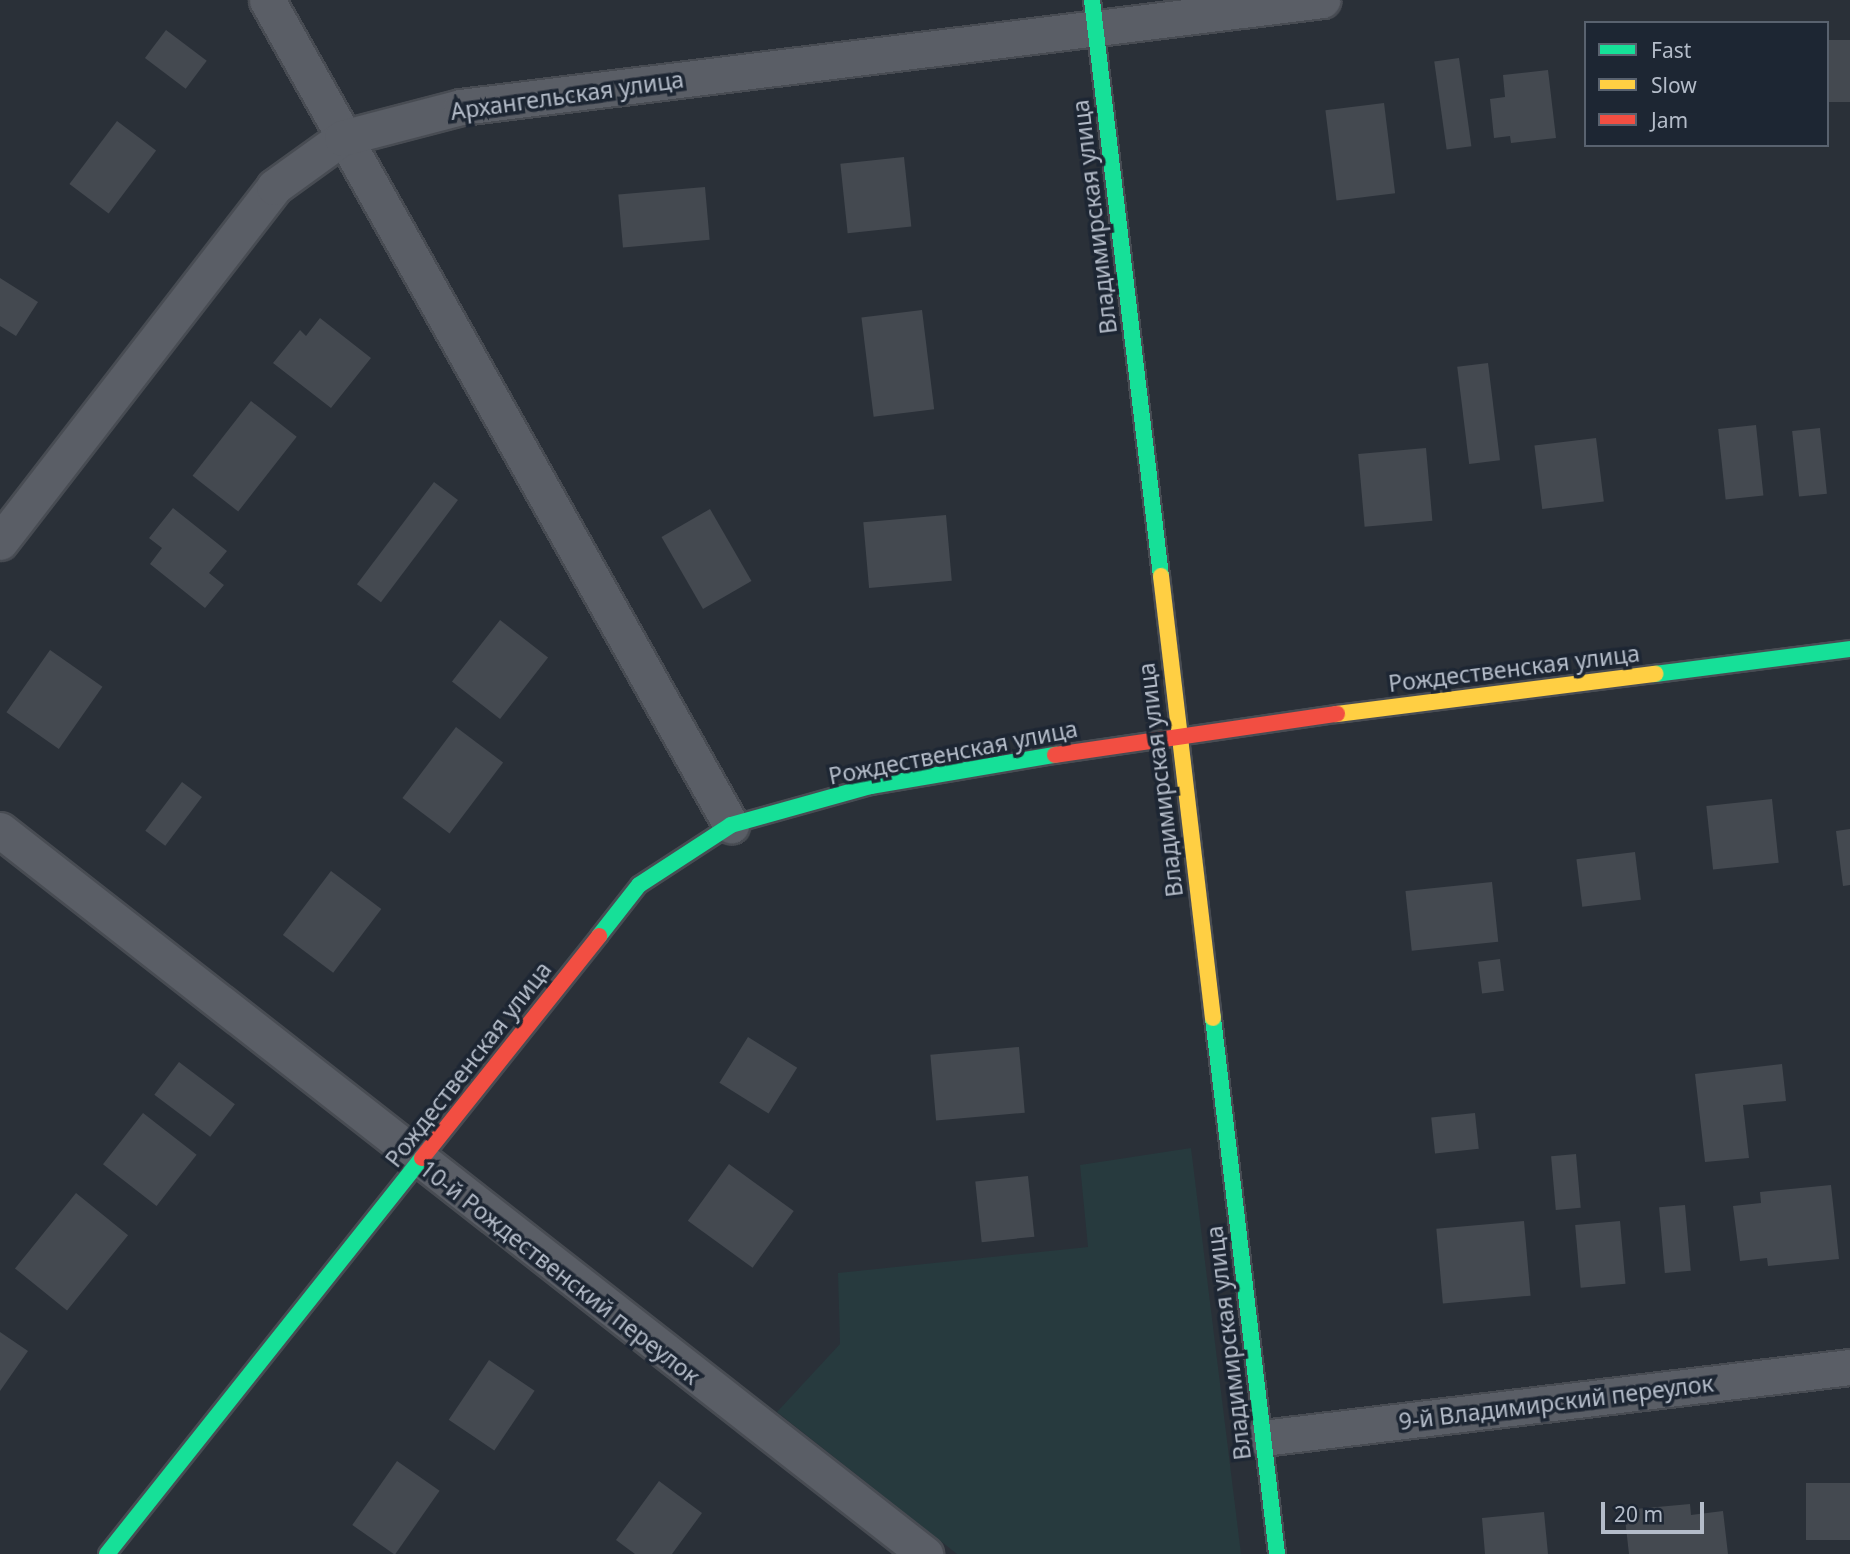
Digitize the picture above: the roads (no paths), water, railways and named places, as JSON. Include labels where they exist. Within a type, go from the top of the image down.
[{"type":"street","points":[[267,0],[342,138],[731,825]]},
{"type":"street","name":"Архангельская улица","points":[[0,542],[274,187],[342,138],[461,107],[1093,14],[1322,0]]},
{"type":"street","name":"Владимирская улица","points":[[1093,14],[1278,1554]]},
{"type":"street","name":"Рождественская улица","points":[[107,1554],[639,885],[731,825],[871,786],[1178,734],[1850,649]]},
{"type":"street","name":"10-й Рождественский переулок","points":[[0,830],[420,1163],[925,1554]]},
{"type":"street","name":"9-й Владимирский переулок","points":[[1263,1438],[1850,1367]]}]
